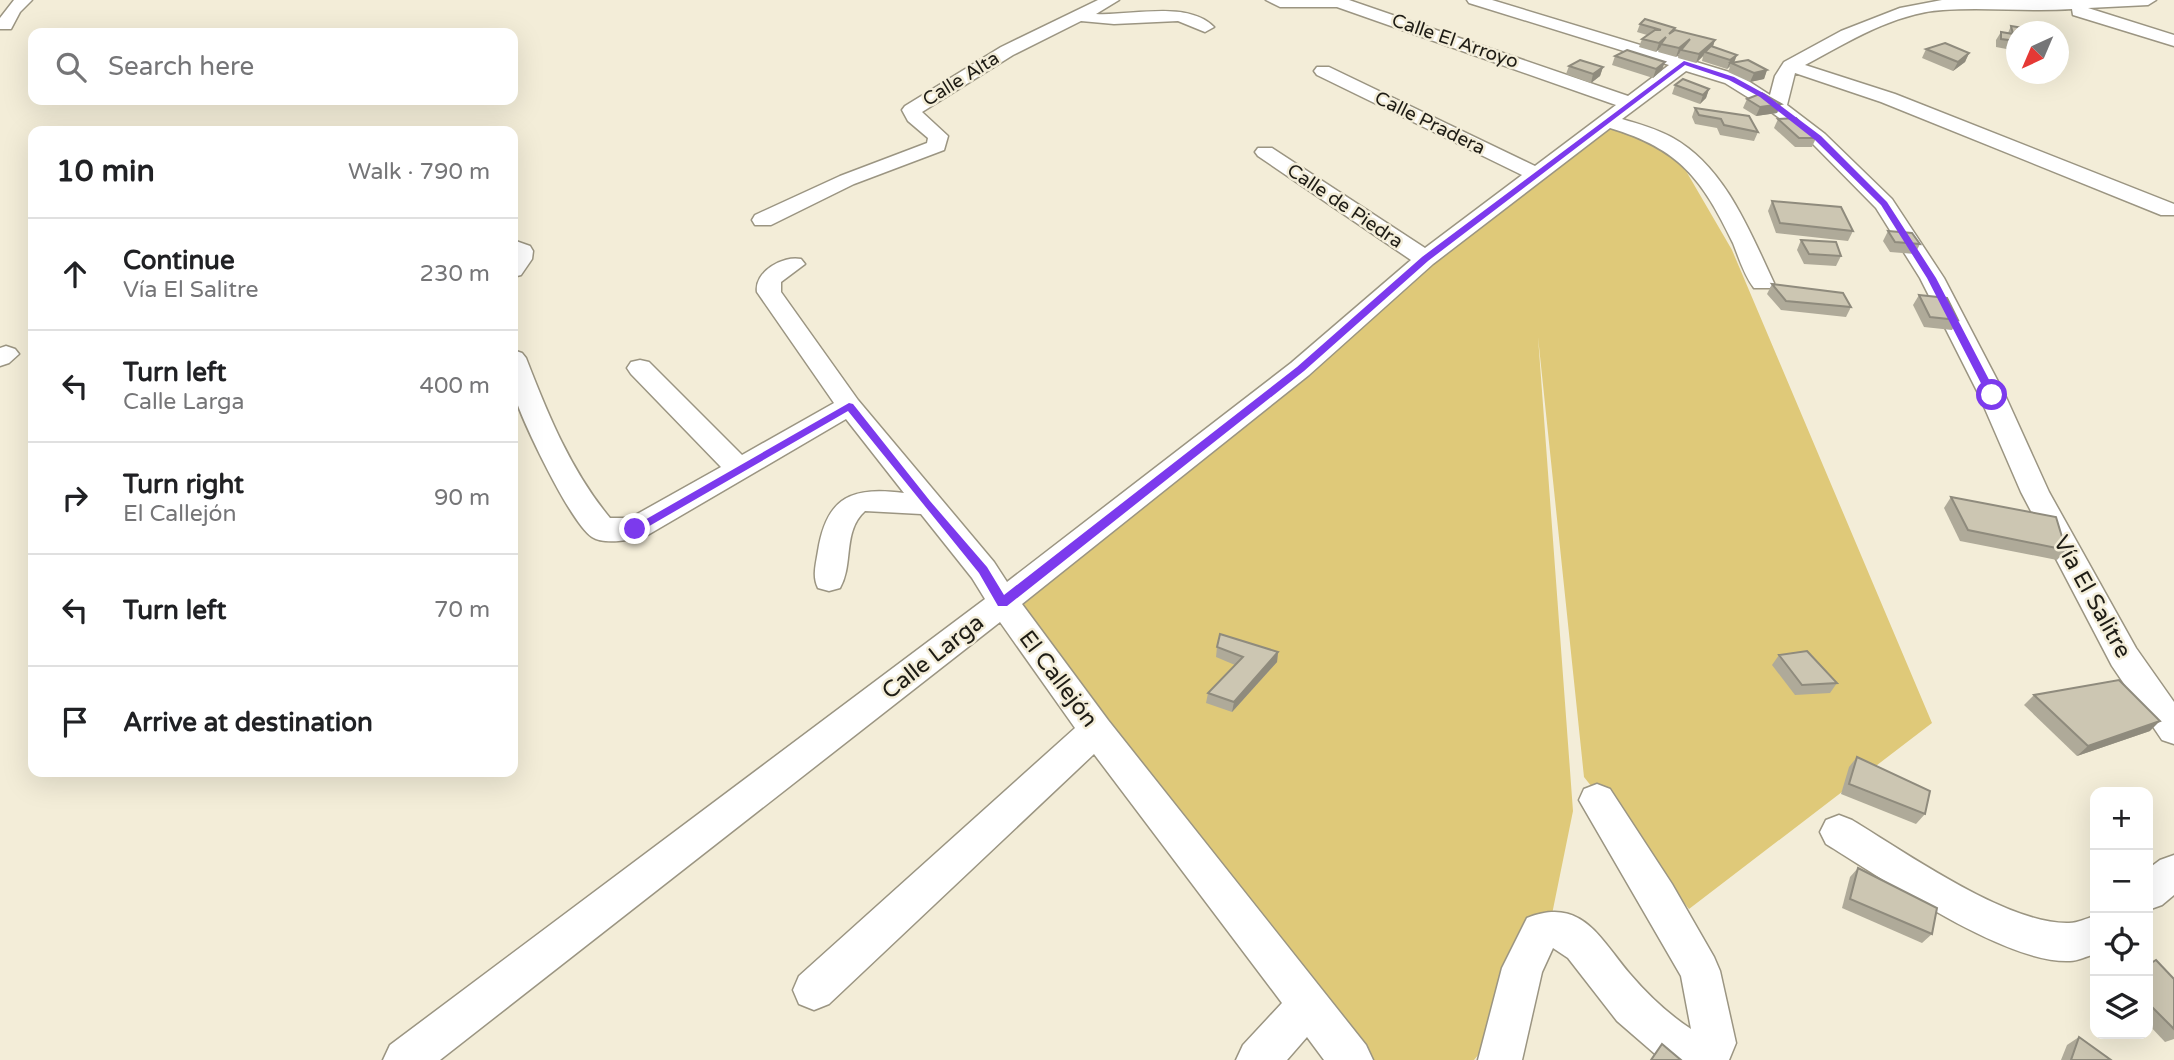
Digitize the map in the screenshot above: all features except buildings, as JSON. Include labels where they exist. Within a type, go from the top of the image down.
[{"type":"street","points":[[5,25],[13,9],[24,0]]},
{"type":"street","name":"Calle Alta","points":[[763,220],[847,180],[937,146],[938,136],[915,117],[912,110],[1007,51],[1111,0]]},
{"type":"street","name":"Calle El Arroyo","points":[[1274,0],[1339,2],[1621,113],[1680,151],[1701,173],[1737,228],[1762,283]]},
{"type":"street","name":"Vía El Salitre","points":[[1475,0],[1513,7],[1732,79],[1777,107],[1818,138],[1848,166],[1884,204],[1909,241],[1964,338],[2035,492],[2124,657],[2174,730]]},
{"type":"street","points":[[1777,107],[1784,76],[1790,66],[1879,20],[1942,5],[2059,5],[2148,0]]},
{"type":"street","points":[[2059,5],[2174,41]]},
{"type":"street","points":[[1079,16],[1104,20],[1177,13],[1191,15],[1205,27]]},
{"type":"street","name":"Calle Larga","points":[[405,1060],[1002,603],[1300,369],[1425,259],[1684,63]]},
{"type":"street","points":[[1790,66],[1888,98],[2169,210]]},
{"type":"street","name":"Calle Pradera","points":[[1323,71],[1538,175]]},
{"type":"street","name":"Calle de Piedra","points":[[1265,152],[1425,259]]},
{"type":"street","name":"El Callejón","points":[[793,264],[771,278],[768,285],[771,295],[849,406],[926,504],[983,570],[1002,603],[1096,730],[1351,1060]]},
{"type":"street","points":[[640,368],[740,469]]},
{"type":"street","points":[[518,372],[534,415],[582,507],[603,530],[635,529],[849,406]]},
{"type":"street","points":[[829,580],[838,528],[844,513],[866,500],[926,504]]},
{"type":"street","points":[[814,990],[1096,730]]},
{"type":"street","points":[[1500,1060],[1522,968],[1541,931],[1551,928],[1567,932],[1581,942],[1597,966],[1654,1030],[1696,1056],[1709,1055],[1715,1043],[1700,971],[1658,897],[1597,800]]},
{"type":"street","points":[[1839,832],[1945,895],[2021,934],[2069,942],[2090,936]]},
{"type":"street","points":[[2153,888],[2174,872]]},
{"type":"street","points":[[1258,1060],[1308,1005]]},
{"type":"shaded area","points":[[1610,122],[1675,152],[1732,250],[1932,723],[1689,909],[1584,777],[1538,337],[1573,811],[1538,983],[1474,1060],[1371,1060],[1002,603]]},
{"type":"route","points":[[635,529],[849,406],[926,504],[983,570],[1002,603],[1300,369],[1425,259],[1610,122],[1684,63],[1732,79],[1762,96],[1818,138],[1884,204],[1932,278],[1992,395]]}]
